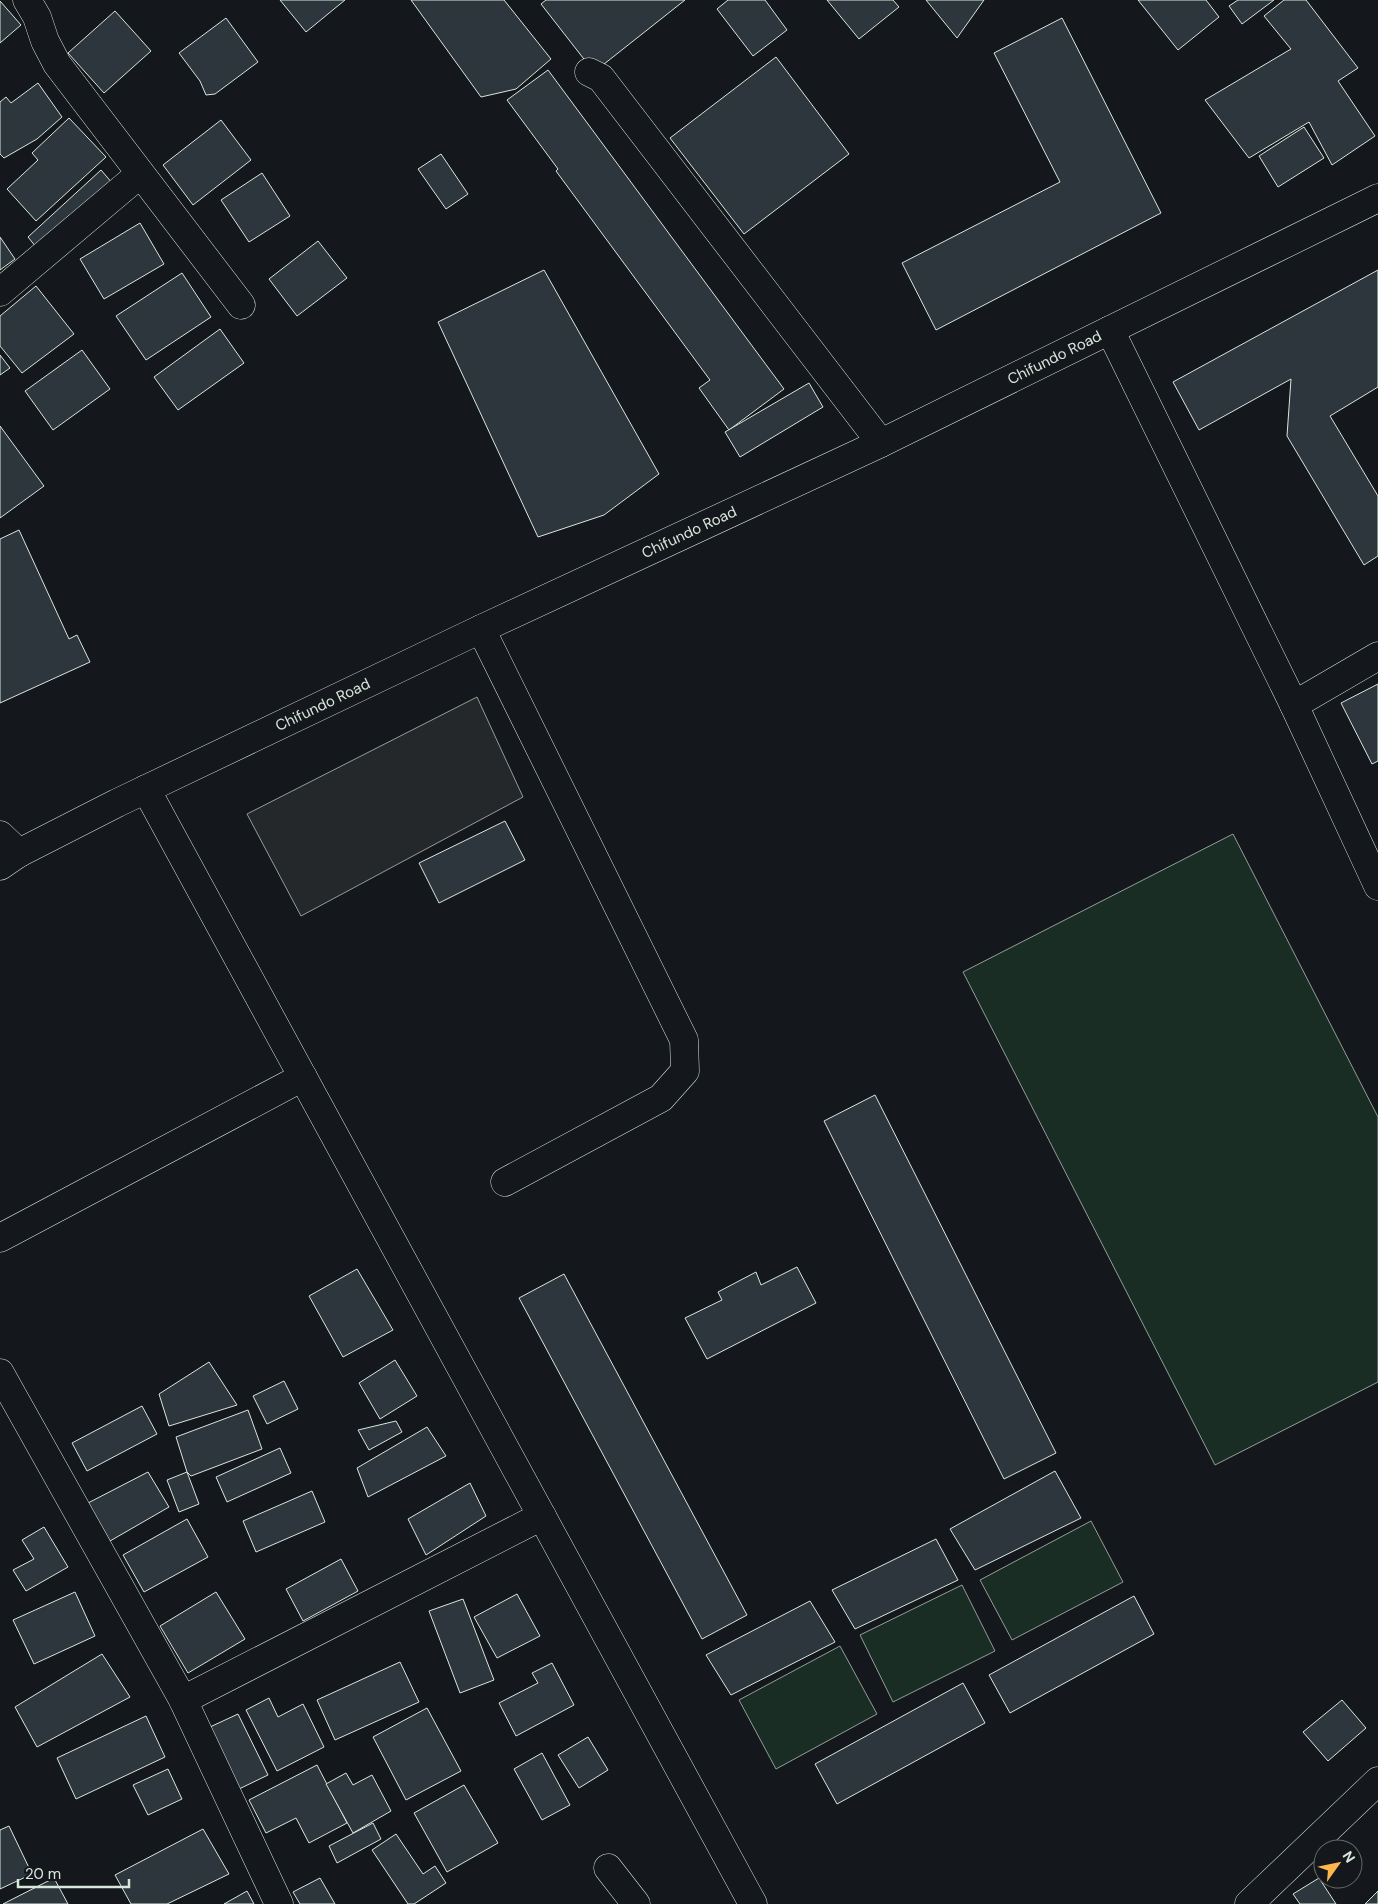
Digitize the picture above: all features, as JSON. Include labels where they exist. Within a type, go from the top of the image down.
[{"type":"street","points":[[27,0],[37,17],[45,41],[57,64],[241,305]]},
{"type":"street","points":[[589,72],[601,78],[881,443]]},
{"type":"street","points":[[0,292],[140,174]]},
{"type":"street","name":"Chifundo Road","points":[[6,851],[146,789],[481,629],[881,443],[1378,198]]},
{"type":"street","points":[[1110,330],[1294,705],[1378,886]]},
{"type":"street","points":[[481,629],[684,1040],[685,1070],[660,1098],[505,1182]]},
{"type":"street","points":[[1294,705],[1378,656]]},
{"type":"street","points":[[146,789],[753,1904]]},
{"type":"street","points":[[0,1238],[303,1077]]},
{"type":"street","points":[[0,1373],[183,1700],[279,1904]]},
{"type":"street","points":[[183,1700],[542,1516]]},
{"type":"street","points":[[1249,1904],[1378,1780]]},
{"type":"street","points":[[608,1868],[636,1904]]},
{"type":"green space","points":[[1233,834],[1378,1117],[1378,1382],[1215,1465],[963,972]]},
{"type":"green space","points":[[1091,1521],[1123,1582],[1012,1640],[980,1580]]},
{"type":"green space","points":[[962,1585],[995,1651],[893,1702],[860,1635]]},
{"type":"green space","points":[[840,1646],[877,1714],[776,1769],[739,1700]]},
{"type":"shaded area","points":[[477,697],[523,797],[301,916],[247,814]]},
{"type":"building","points":[[280,0],[345,0],[306,32]]},
{"type":"building","points":[[411,0],[504,0],[551,59],[516,89],[481,97]]},
{"type":"building","points":[[546,0],[685,0],[594,72],[541,4]]},
{"type":"building","points":[[728,0],[765,0],[787,30],[753,56],[717,9]]},
{"type":"building","points":[[827,0],[893,0],[899,7],[859,39]]},
{"type":"building","points":[[926,0],[984,0],[957,38]]},
{"type":"building","points":[[1138,0],[1206,0],[1219,17],[1178,50]]},
{"type":"building","points":[[1238,0],[1274,0],[1242,24],[1229,6]]},
{"type":"building","points":[[1284,0],[1306,0],[1358,68],[1338,81],[1375,136],[1332,165],[1309,122],[1249,158],[1205,100],[1291,49],[1264,16]]},
{"type":"building","points":[[0,1],[21,25],[0,43]]},
{"type":"building","points":[[115,11],[151,51],[104,93],[68,53]]},
{"type":"building","points":[[226,18],[258,62],[215,94],[206,95],[200,81],[179,53]]},
{"type":"building","points":[[1062,18],[1161,213],[936,330],[902,263],[1060,182],[994,53]]},
{"type":"building","points":[[776,57],[849,154],[744,234],[670,138]]},
{"type":"building","points":[[548,70],[784,389],[729,430],[699,388],[710,380],[556,171],[558,169],[507,100]]},
{"type":"building","points":[[38,83],[62,117],[37,139],[4,158],[0,154],[0,102],[6,97],[11,103]]},
{"type":"building","points":[[69,118],[106,157],[36,221],[7,189],[38,160],[32,153]]},
{"type":"building","points":[[221,120],[251,160],[193,205],[163,165]]},
{"type":"building","points":[[1304,127],[1324,158],[1278,187],[1259,156]]},
{"type":"building","points":[[441,154],[468,194],[446,209],[418,169]]},
{"type":"building","points":[[101,170],[113,184],[40,252],[28,237]]},
{"type":"building","points":[[262,173],[290,216],[249,242],[221,200]]},
{"type":"building","points":[[140,223],[164,264],[104,299],[80,259]]},
{"type":"building","points":[[0,237],[15,259],[0,270]]},
{"type":"building","points":[[318,241],[347,278],[297,316],[269,279]]},
{"type":"building","points":[[544,270],[659,474],[604,515],[538,537],[438,322]]},
{"type":"building","points":[[1378,270],[1378,387],[1330,416],[1378,496],[1378,556],[1364,565],[1287,436],[1291,379],[1199,430],[1173,382]]},
{"type":"building","points":[[182,273],[211,317],[146,360],[116,316]]},
{"type":"building","points":[[36,286],[74,334],[22,373],[0,346],[0,316]]},
{"type":"building","points":[[220,329],[244,363],[178,410],[154,377]]},
{"type":"building","points":[[82,350],[110,389],[53,430],[25,391]]},
{"type":"building","points":[[0,355],[10,368],[0,375]]},
{"type":"building","points":[[809,383],[823,407],[740,457],[725,432]]},
{"type":"building","points":[[0,426],[44,486],[0,518]]},
{"type":"building","points":[[19,530],[69,639],[77,635],[90,662],[0,703],[0,539]]},
{"type":"building","points":[[1378,684],[1378,761],[1372,764],[1341,703]]},
{"type":"building","points":[[505,821],[525,860],[439,903],[419,863]]},
{"type":"building","points":[[875,1095],[1056,1453],[1004,1479],[824,1121]]},
{"type":"building","points":[[797,1267],[816,1303],[707,1359],[685,1318],[722,1300],[718,1292],[756,1272],[761,1285]]},
{"type":"building","points":[[357,1269],[393,1330],[343,1357],[309,1296]]},
{"type":"building","points":[[564,1274],[747,1615],[702,1639],[519,1298]]},
{"type":"building","points":[[395,1360],[417,1396],[380,1419],[359,1383]]},
{"type":"building","points":[[209,1362],[237,1405],[169,1426],[159,1394]]},
{"type":"building","points":[[284,1381],[298,1409],[267,1424],[253,1396]]},
{"type":"building","points":[[142,1406],[157,1434],[87,1471],[72,1443]]},
{"type":"building","points":[[248,1410],[262,1449],[191,1476],[187,1472],[176,1437]]},
{"type":"building","points":[[396,1421],[402,1432],[369,1450],[358,1430]]},
{"type":"building","points":[[427,1427],[446,1456],[368,1497],[357,1468]]},
{"type":"building","points":[[280,1448],[291,1473],[227,1502],[216,1477]]},
{"type":"building","points":[[1055,1471],[1081,1518],[975,1570],[950,1529]]},
{"type":"building","points":[[148,1472],[169,1507],[110,1541],[88,1503]]},
{"type":"building","points":[[187,1472],[199,1504],[179,1512],[167,1480]]},
{"type":"building","points":[[470,1483],[486,1516],[426,1555],[408,1519]]},
{"type":"building","points":[[312,1491],[325,1522],[256,1552],[243,1521]]},
{"type":"building","points":[[187,1519],[208,1557],[144,1592],[123,1555]]},
{"type":"building","points":[[44,1527],[68,1567],[26,1591],[13,1570],[34,1559],[22,1540]]},
{"type":"building","points":[[936,1539],[958,1580],[855,1629],[832,1590]]},
{"type":"building","points":[[341,1559],[358,1591],[303,1621],[286,1589]]},
{"type":"building","points":[[75,1592],[95,1636],[34,1664],[13,1620]]},
{"type":"building","points":[[216,1592],[245,1639],[188,1673],[160,1626]]},
{"type":"building","points":[[517,1594],[540,1636],[497,1658],[474,1617]]},
{"type":"building","points":[[1134,1596],[1154,1634],[1010,1713],[989,1675]]},
{"type":"building","points":[[463,1599],[494,1680],[460,1693],[429,1611]]},
{"type":"building","points":[[810,1601],[835,1642],[731,1695],[706,1655]]},
{"type":"building","points":[[102,1654],[130,1697],[37,1747],[15,1707]]},
{"type":"building","points":[[400,1662],[419,1702],[335,1740],[317,1700]]},
{"type":"building","points":[[552,1663],[574,1705],[516,1736],[499,1703],[538,1683],[532,1673]]},
{"type":"building","points":[[963,1683],[985,1723],[837,1804],[815,1764]]},
{"type":"building","points":[[269,1698],[278,1717],[303,1704],[324,1747],[277,1771],[246,1710]]},
{"type":"building","points":[[1342,1700],[1366,1728],[1328,1761],[1303,1732]]},
{"type":"building","points":[[427,1708],[461,1771],[406,1800],[373,1737]]},
{"type":"building","points":[[238,1714],[268,1775],[239,1789],[210,1727]]},
{"type":"building","points":[[146,1716],[165,1757],[76,1799],[57,1758]]},
{"type":"building","points":[[588,1737],[608,1770],[579,1788],[558,1755]]},
{"type":"building","points":[[542,1753],[570,1805],[542,1820],[514,1769]]},
{"type":"building","points":[[317,1765],[347,1823],[309,1843],[296,1818],[266,1833],[249,1800]]},
{"type":"building","points":[[168,1769],[182,1799],[148,1815],[133,1785]]},
{"type":"building","points":[[346,1773],[353,1785],[372,1775],[391,1811],[353,1833],[326,1784]]},
{"type":"building","points":[[464,1785],[498,1843],[447,1872],[414,1813]]},
{"type":"building","points":[[373,1823],[381,1839],[337,1863],[329,1846]]},
{"type":"building","points":[[9,1826],[32,1874],[0,1889],[0,1830]]},
{"type":"building","points":[[203,1829],[229,1874],[167,1904],[131,1904],[115,1875]]},
{"type":"building","points":[[396,1834],[423,1874],[435,1866],[446,1883],[414,1904],[408,1904],[372,1850]]},
{"type":"building","points":[[54,1878],[68,1904],[3,1904]]},
{"type":"building","points":[[320,1878],[335,1904],[300,1904],[293,1892]]},
{"type":"building","points":[[1313,1882],[1313,1889],[1326,1889],[1336,1904],[1300,1904],[1293,1894]]},
{"type":"building","points":[[247,1891],[254,1904],[224,1904]]},
{"type":"building","points":[[1378,1891],[1378,1904],[1365,1904]]}]
